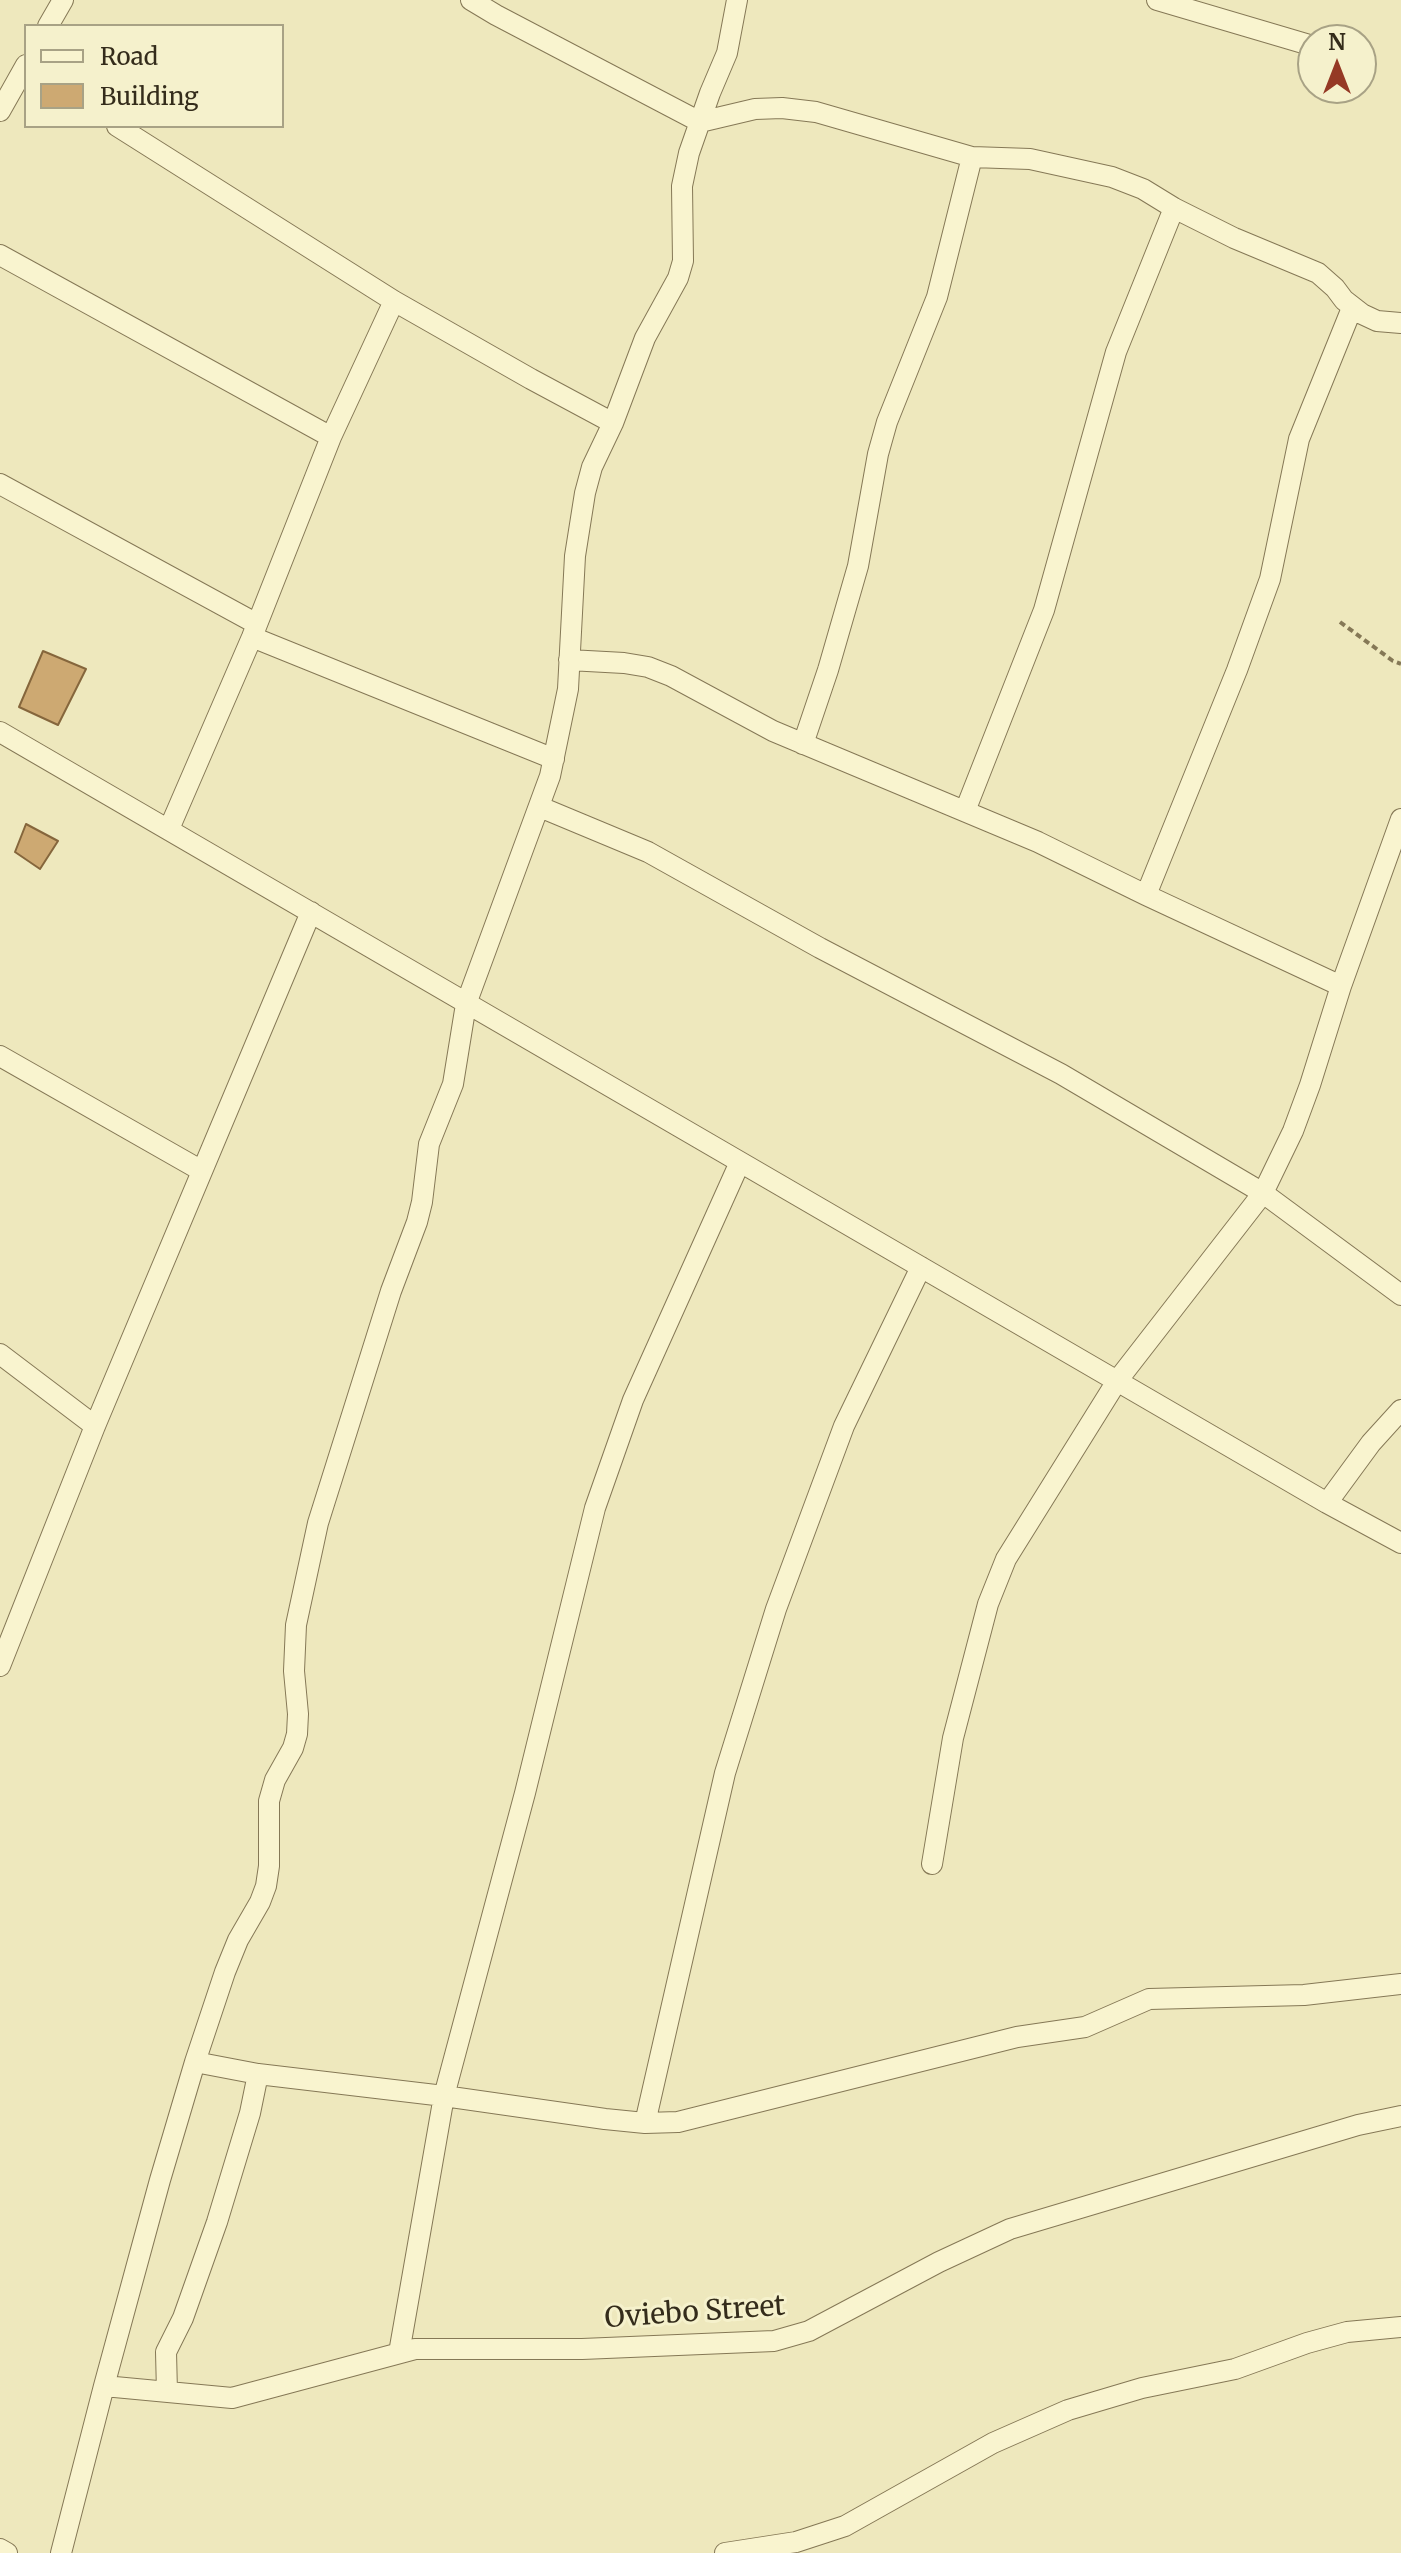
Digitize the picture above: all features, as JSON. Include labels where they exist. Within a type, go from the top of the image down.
[{"type":"street","points":[[49,24],[63,0]]},
{"type":"street","points":[[471,0],[700,122],[755,109],[816,112],[972,157],[1030,159],[1079,168],[1143,189],[1234,238],[1318,273],[1352,308],[1377,321],[1401,323]]},
{"type":"street","points":[[61,2553],[160,2180],[195,2062],[225,1972],[266,1886],[269,1801],[275,1780],[293,1748],[297,1734],[294,1671],[296,1625],[318,1523],[398,1272],[417,1222],[429,1144],[453,1084],[466,1004],[540,807],[554,759],[568,689],[575,556],[585,493],[592,467],[613,423],[645,338],[678,278],[683,261],[682,186],[689,153],[727,53],[737,0]]},
{"type":"street","points":[[1157,0],[1297,41]]},
{"type":"street","points":[[0,111],[24,69]]},
{"type":"street","points":[[120,128],[394,301],[613,423]]},
{"type":"street","points":[[803,744],[854,581],[887,422],[937,297],[972,157]]},
{"type":"street","points":[[965,811],[1044,610],[1116,352],[1174,208]]},
{"type":"street","points":[[0,255],[331,437]]},
{"type":"street","points":[[169,829],[254,631],[331,437],[394,301]]},
{"type":"street","points":[[1146,895],[1237,670],[1270,579],[1299,439],[1352,308]]},
{"type":"street","points":[[0,484],[254,631],[554,759]]},
{"type":"street","points":[[569,660],[648,667],[671,676],[773,731],[1038,842],[1341,986]]},
{"type":"street","points":[[0,732],[1327,1503],[1401,1543]]},
{"type":"street","points":[[540,807],[648,852],[820,948],[1061,1074],[1263,1193],[1401,1295]]},
{"type":"street","points":[[932,1864],[953,1738],[988,1604],[1006,1559],[1117,1381],[1263,1193],[1293,1131],[1310,1085],[1341,986],[1401,819]]},
{"type":"street","points":[[0,1666],[95,1426],[311,912]]},
{"type":"street","points":[[0,1056],[202,1171]]},
{"type":"street","points":[[399,2353],[444,2096],[525,1793],[595,1508],[633,1400],[740,1162]]},
{"type":"street","points":[[645,2123],[725,1773],[772,1623],[844,1426],[921,1267]]},
{"type":"street","points":[[0,1354],[95,1426]]},
{"type":"street","points":[[1327,1503],[1371,1443],[1401,1410]]},
{"type":"street","points":[[195,2062],[258,2074],[645,2123],[678,2122],[1017,2037],[1085,2027],[1149,1999],[1304,1995],[1401,1984]]},
{"type":"street","points":[[167,2392],[166,2352],[183,2318],[217,2222],[250,2113],[258,2074]]},
{"type":"street","name":"Oviebo Street","points":[[104,2386],[232,2398],[415,2349],[582,2349],[774,2341],[809,2331],[939,2262],[1010,2229],[1358,2125],[1401,2116]]},
{"type":"street","points":[[725,2553],[796,2542],[845,2526],[993,2443],[1068,2410],[1142,2388],[1235,2369],[1347,2332],[1401,2327]]},
{"type":"street","points":[[0,2549],[7,2553]]},
{"type":"path","points":[[1340,622],[1401,664]]},
{"type":"building","points":[[43,651],[86,669],[58,725],[19,707]]},
{"type":"building","points":[[26,824],[58,841],[40,869],[15,852]]}]
